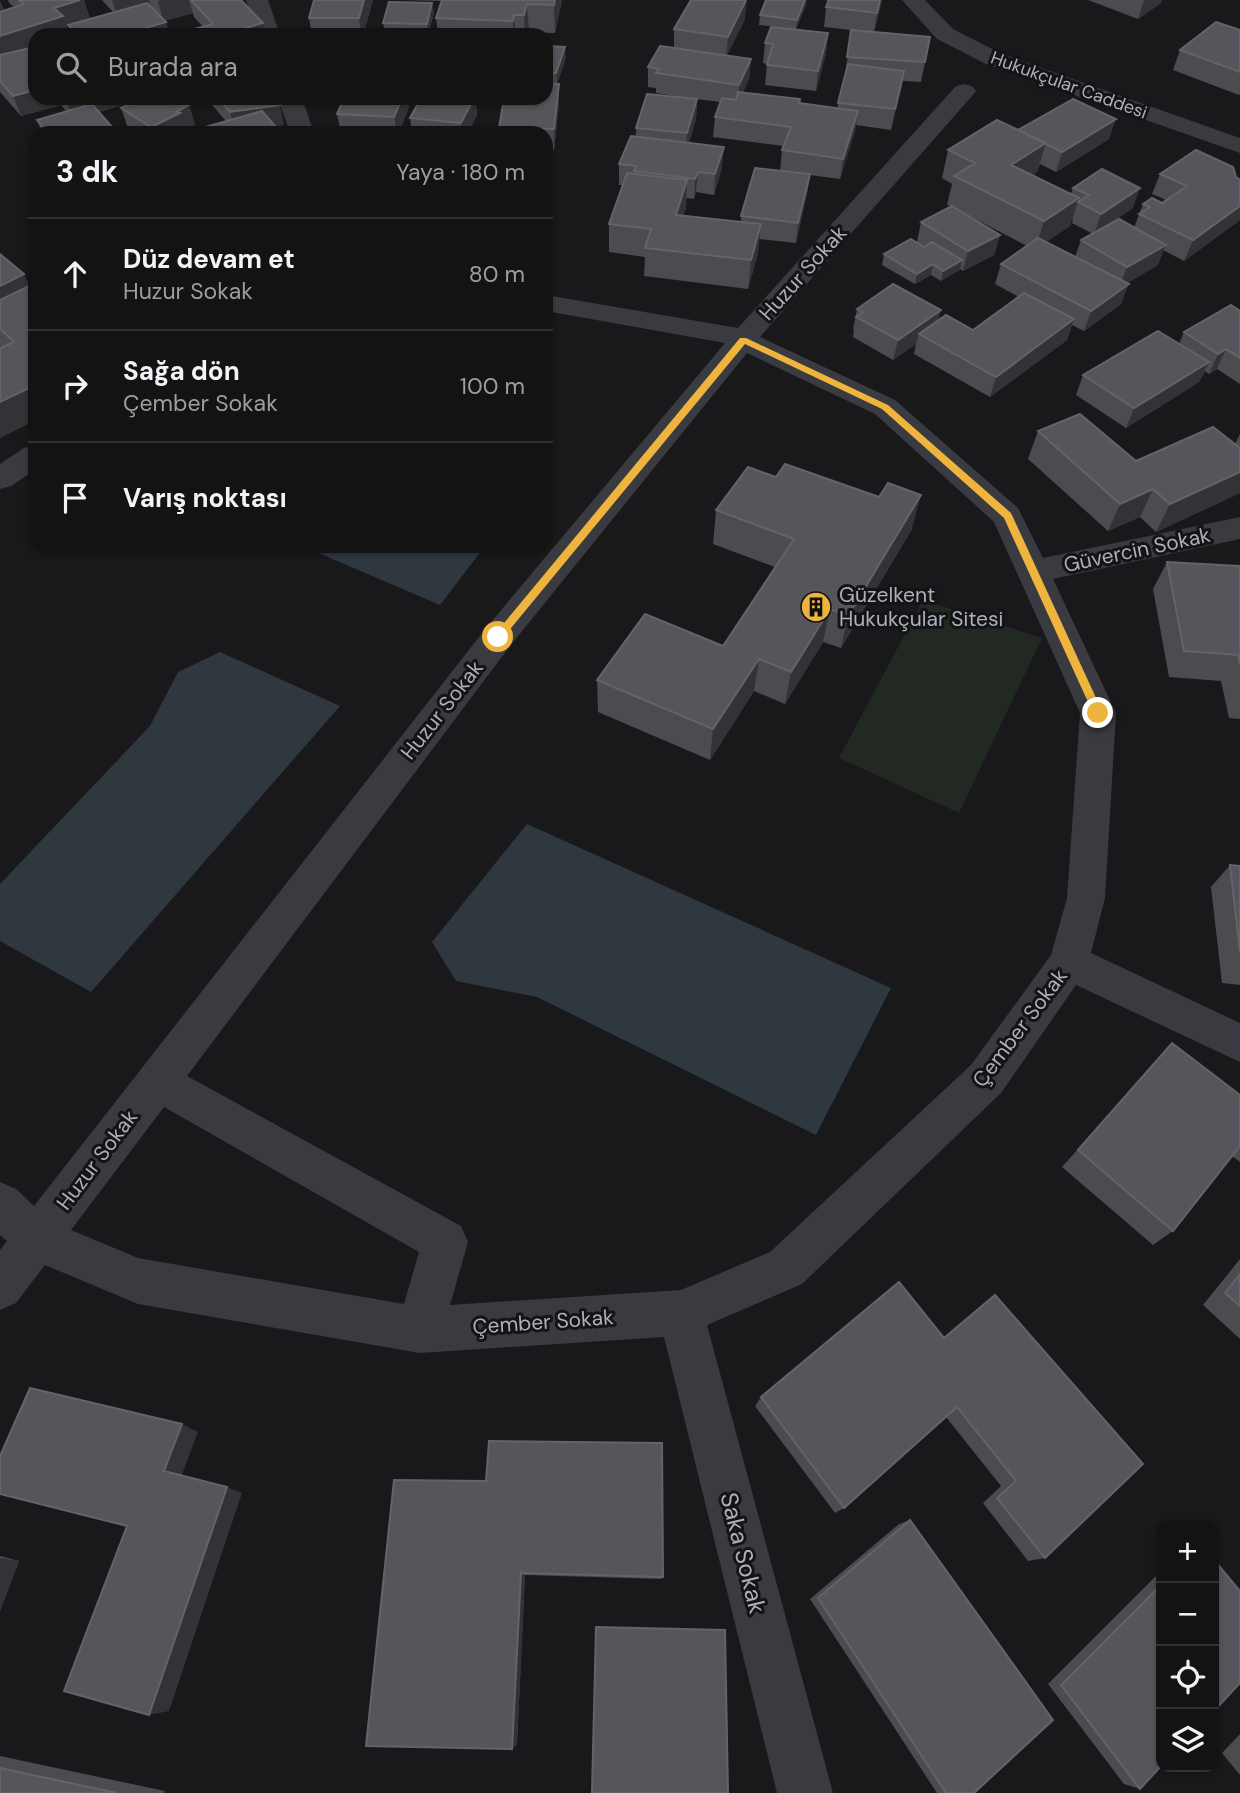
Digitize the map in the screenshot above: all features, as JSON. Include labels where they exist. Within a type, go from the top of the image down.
[{"type":"street","points":[[257,0],[267,28]]},
{"type":"street","name":"Hukukçular Caddesi","points":[[913,0],[945,34],[994,59],[1240,146]]},
{"type":"street","name":"Huzur Sokak","points":[[0,1287],[498,637],[743,340],[964,91]]},
{"type":"street","points":[[292,105],[300,126]]},
{"type":"street","name":"Çember Sokak","points":[[0,1204],[37,1239],[138,1281],[420,1330],[681,1313],[786,1268],[986,1079],[1069,962],[1086,898],[1098,713],[1007,516],[885,407],[743,340],[710,330],[553,304]]},
{"type":"street","points":[[0,479],[28,459]]},
{"type":"street","name":"Güvercin Sokak","points":[[1033,572],[1240,528]]},
{"type":"street","points":[[1069,962],[1240,1043]]},
{"type":"street","points":[[157,1081],[444,1242],[420,1330]]},
{"type":"street","name":"Saka Sokak","points":[[681,1313],[805,1793]]},
{"type":"shaded area","points":[[318,553],[480,553],[440,605]]},
{"type":"shaded area","points":[[923,600],[1042,638],[959,813],[839,758]]},
{"type":"shaded area","points":[[220,652],[340,706],[91,992],[0,941],[0,884],[150,726],[178,672]]},
{"type":"shaded area","points":[[527,824],[891,988],[816,1135],[537,997],[456,981],[432,942]]},
{"type":"building","points":[[19,0],[80,0],[54,8],[63,16],[0,36],[0,12],[24,4]]},
{"type":"building","points":[[191,0],[241,0],[263,23],[246,28],[198,28],[213,24]]},
{"type":"building","points":[[314,0],[364,0],[359,18],[309,18]]},
{"type":"building","points":[[442,0],[555,0],[554,5],[527,4],[524,15],[514,15],[513,21],[436,18]]},
{"type":"building","points":[[691,0],[746,0],[728,37],[674,29]]},
{"type":"building","points":[[766,0],[805,0],[797,20],[760,15]]},
{"type":"building","points":[[829,0],[880,0],[877,13],[826,7]]},
{"type":"building","points":[[389,2],[432,3],[427,24],[383,23]]},
{"type":"building","points":[[147,3],[166,22],[146,28],[71,28],[68,25]]},
{"type":"building","points":[[1216,22],[1240,30],[1240,72],[1180,50]]},
{"type":"building","points":[[771,27],[828,33],[818,71],[767,65],[773,44],[765,43]]},
{"type":"building","points":[[851,30],[930,37],[925,62],[847,57]]},
{"type":"building","points":[[553,46],[565,47],[556,73],[553,73]]},
{"type":"building","points":[[660,46],[751,59],[739,85],[656,73],[659,69],[648,67]]},
{"type":"building","points":[[28,48],[28,92],[13,96],[0,81],[0,55]]},
{"type":"building","points":[[848,64],[904,71],[895,109],[838,103]]},
{"type":"building","points":[[553,84],[559,84],[554,129],[553,126],[499,126],[503,105],[553,105]]},
{"type":"building","points":[[738,92],[800,99],[799,103],[858,111],[843,159],[782,150],[791,127],[715,117],[722,98],[736,100]]},
{"type":"building","points":[[647,94],[697,99],[687,133],[636,128]]},
{"type":"building","points":[[1073,99],[1116,119],[1062,152],[1018,130]]},
{"type":"building","points":[[93,105],[111,126],[42,126],[37,120]]},
{"type":"building","points":[[128,105],[189,105],[176,112],[180,113],[153,126],[121,108]]},
{"type":"building","points":[[224,105],[280,105],[230,112]]},
{"type":"building","points":[[341,105],[399,105],[394,117],[337,114]]},
{"type":"building","points":[[417,105],[470,105],[461,123],[410,118]]},
{"type":"building","points":[[262,111],[275,126],[209,126]]},
{"type":"building","points":[[997,120],[1046,143],[1011,165],[1079,198],[1044,221],[954,176],[975,163],[948,150]]},
{"type":"building","points":[[631,136],[724,147],[715,174],[698,172],[695,179],[634,171],[636,166],[619,164]]},
{"type":"building","points":[[1196,150],[1233,167],[1240,180],[1240,206],[1193,240],[1139,214],[1150,207],[1143,204],[1152,198],[1162,203],[1187,186],[1160,174]]},
{"type":"building","points":[[755,168],[810,174],[798,223],[741,216]]},
{"type":"building","points":[[1102,169],[1140,188],[1101,214],[1078,202],[1089,195],[1073,188]]},
{"type":"building","points":[[627,173],[687,180],[676,215],[761,224],[751,260],[645,248],[651,229],[609,224]]},
{"type":"building","points":[[952,206],[1000,235],[968,251],[921,222]]},
{"type":"building","points":[[1119,219],[1166,245],[1127,267],[1081,240]]},
{"type":"building","points":[[1038,238],[1129,284],[1091,311],[1001,264]]},
{"type":"building","points":[[911,239],[924,247],[932,242],[962,260],[943,271],[933,264],[917,274],[884,254]]},
{"type":"building","points":[[0,254],[24,274],[0,286]]},
{"type":"building","points":[[893,284],[941,310],[898,340],[856,317],[863,312],[857,309]]},
{"type":"building","points":[[28,286],[28,388],[0,402],[0,348],[14,342],[0,329],[0,300]]},
{"type":"building","points":[[1024,293],[1074,319],[996,377],[919,334],[946,315],[973,330]]},
{"type":"building","points":[[1231,305],[1240,311],[1240,358],[1226,349],[1218,354],[1184,332]]},
{"type":"building","points":[[1158,331],[1209,362],[1134,408],[1083,375]]},
{"type":"building","points":[[1080,414],[1136,461],[1213,427],[1240,448],[1240,472],[1170,504],[1153,489],[1120,504],[1038,431]]},
{"type":"building","name":"Güzelkent Hukukçular Sitesi","points":[[785,464],[879,497],[888,483],[921,495],[848,616],[830,609],[791,672],[759,659],[713,729],[597,680],[645,614],[723,646],[794,539],[716,510],[748,467],[776,477]]},
{"type":"building","points":[[1167,562],[1240,566],[1240,664],[1238,655],[1184,651]]},
{"type":"building","points":[[1230,865],[1240,866],[1240,952]]},
{"type":"building","points":[[1172,1043],[1240,1095],[1240,1146],[1173,1231],[1078,1150]]},
{"type":"building","points":[[1240,1274],[1240,1306],[1225,1293]]},
{"type":"building","points":[[899,1282],[944,1338],[995,1295],[1143,1464],[1045,1558],[997,1498],[1016,1481],[957,1407],[844,1508],[761,1397]]},
{"type":"building","points":[[30,1388],[182,1424],[164,1471],[227,1487],[149,1715],[64,1691],[127,1526],[0,1494],[0,1456]]},
{"type":"building","points":[[489,1441],[662,1443],[663,1577],[521,1573],[512,1749],[366,1746],[394,1480],[486,1481]]},
{"type":"building","points":[[910,1520],[1053,1720],[974,1793],[946,1793],[818,1598]]},
{"type":"building","points":[[1219,1566],[1240,1591],[1240,1683],[1219,1706]]},
{"type":"building","points":[[1156,1590],[1156,1771],[1140,1789],[1061,1685]]},
{"type":"building","points":[[596,1627],[725,1630],[728,1793],[592,1793]]},
{"type":"building","points":[[0,1768],[117,1793],[0,1793]]},
{"type":"place","name":"Güzelkent Hukukçular Sitesi","points":[[816,607]]},
{"type":"route","points":[[498,637],[743,340],[885,407],[1007,516],[1098,713]]}]
